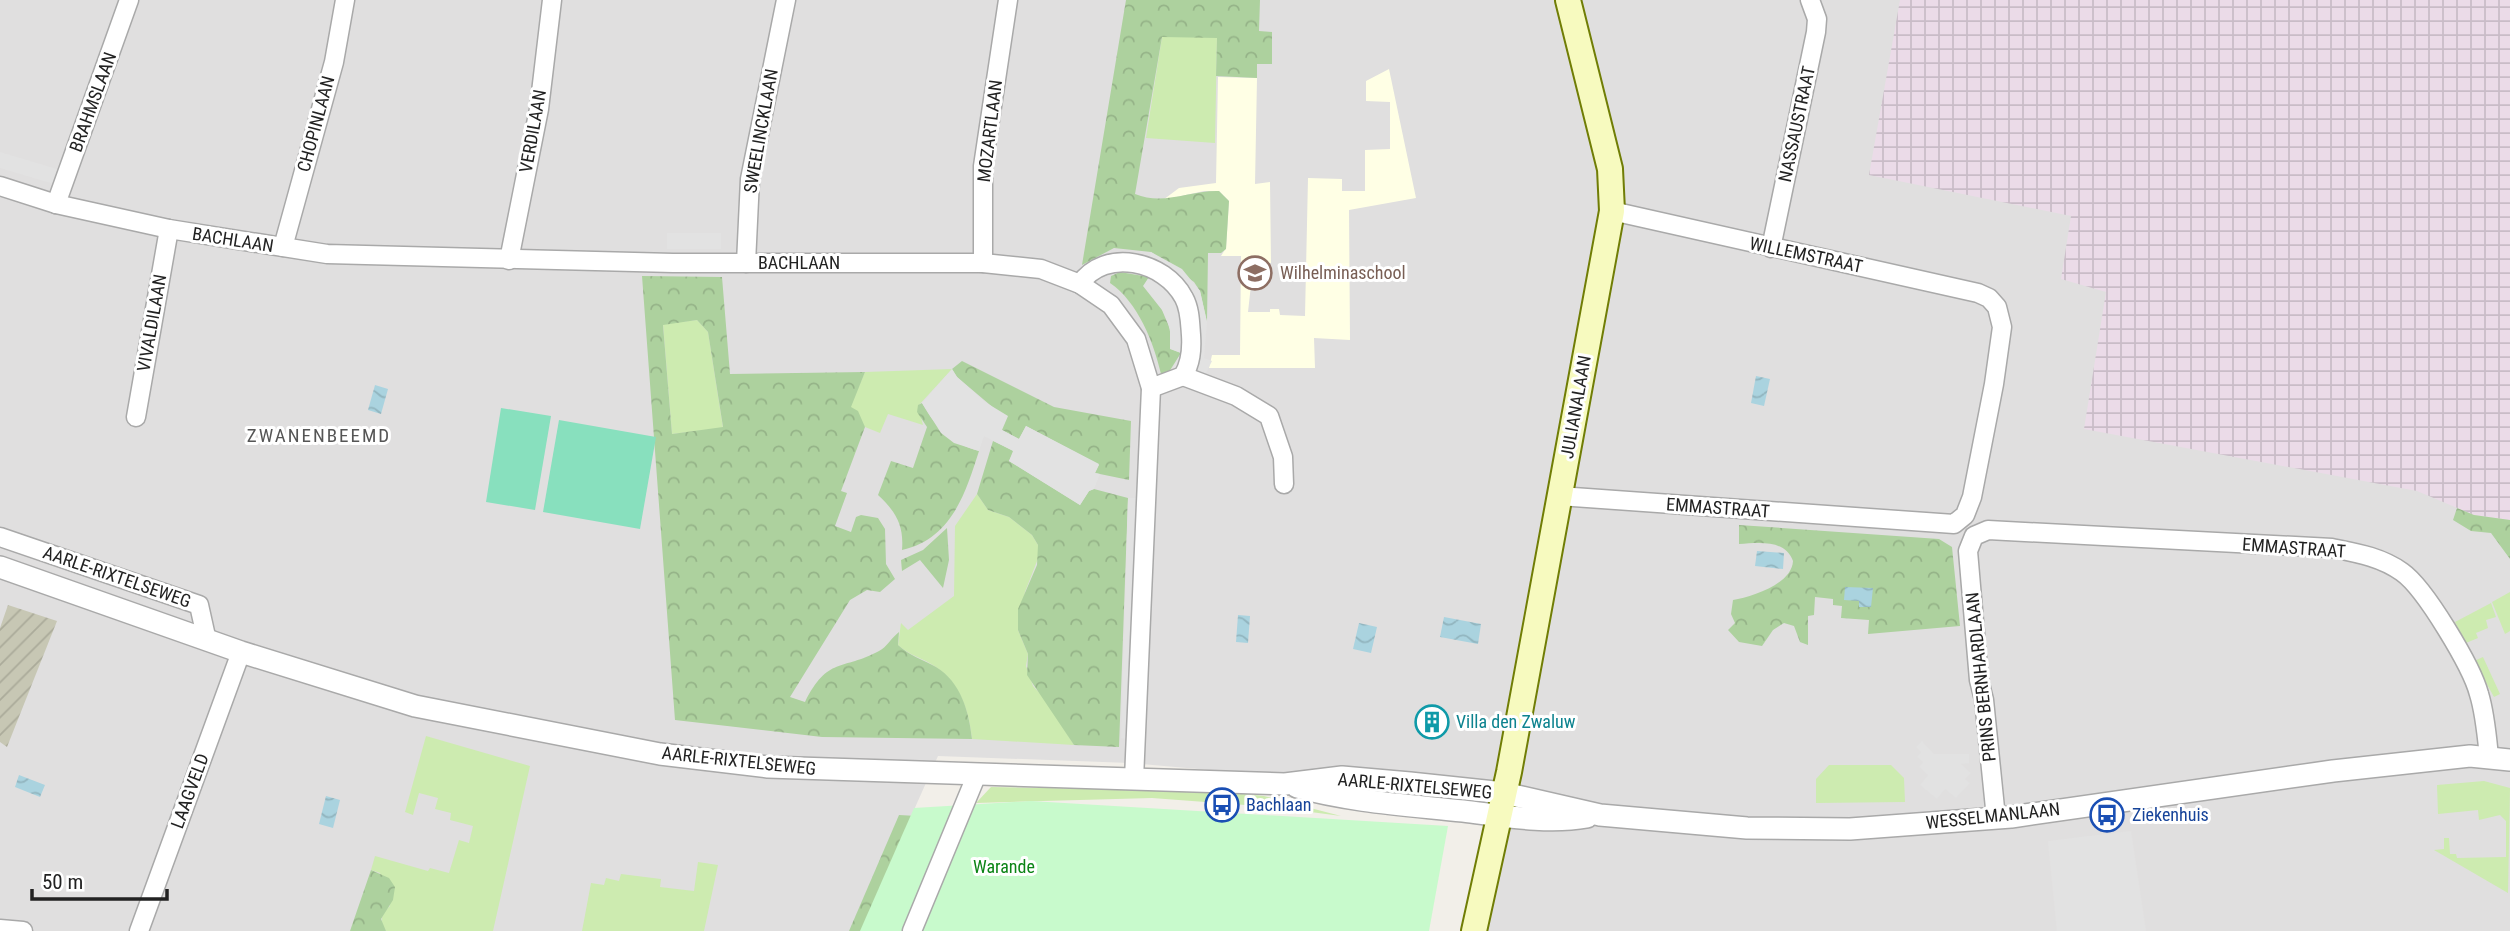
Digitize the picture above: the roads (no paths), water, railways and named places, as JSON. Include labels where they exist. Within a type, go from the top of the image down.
[{"type":"main road","name":"JULIANALAAN","points":[[1474,931],[1502,804],[1612,211],[1610,169],[1568,0]]},
{"type":"street","name":"BRAHMSLAAN","points":[[55,204],[129,0]]},
{"type":"street","name":"CHOPINLAAN","points":[[283,247],[334,62],[345,0]]},
{"type":"street","name":"VERDILAAN","points":[[509,260],[538,109],[552,0]]},
{"type":"street","name":"SWEELINCKLAAN","points":[[746,263],[750,179],[786,0]]},
{"type":"street","name":"MOZARTLAAN","points":[[983,263],[983,166],[1008,0]]},
{"type":"street","name":"NASSAUSTRAAT","points":[[1771,248],[1816,32],[1817,19],[1810,0]]},
{"type":"street","name":"BACHLAAN","points":[[0,186],[55,204],[169,229],[327,254],[509,260],[983,263],[1041,269],[1080,284],[1111,305],[1136,339],[1152,388],[1134,779]]},
{"type":"street","name":"WILLEMSTRAAT","points":[[1612,211],[1978,293],[1997,307],[2002,327],[1994,384],[1972,497],[1961,521]]},
{"type":"street","name":"VIVALDILAAN","points":[[136,417],[169,229]]},
{"type":"street","points":[[1080,284],[1093,269],[1120,262],[1147,266],[1173,283],[1183,297],[1190,317],[1191,358],[1183,376]]},
{"type":"street","points":[[1152,388],[1183,376],[1236,396],[1269,416],[1283,457],[1283,484]]},
{"type":"street","name":"EMMASTRAAT","points":[[1559,496],[1943,524],[1961,521]]},
{"type":"street","name":"EMMASTRAAT","points":[[1974,536],[1989,530],[2332,548],[2386,562],[2404,573],[2432,604],[2479,692],[2500,759]]},
{"type":"street","name":"PRINS BERNHARDLAAN","points":[[1974,536],[1968,551],[1996,818]]},
{"type":"street","name":"AARLE-RIXTELSEWEG","points":[[0,537],[199,605],[207,641]]},
{"type":"street","name":"AARLE-RIXTELSEWEG","points":[[0,567],[207,641],[415,706],[660,754],[768,767],[977,775],[1285,784],[1342,777],[1502,804]]},
{"type":"street","name":"LAAGVELD","points":[[139,931],[242,652]]},
{"type":"street","name":"WESSELMANLAAN","points":[[1502,804],[1760,828],[1850,829],[1996,818],[2333,771],[2470,756],[2500,759]]},
{"type":"street","points":[[912,931],[977,775]]},
{"type":"street","points":[[0,929],[23,931]]},
{"type":"water","points":[[1756,376],[1770,379],[1764,406],[1751,403]]},
{"type":"water","points":[[375,385],[388,389],[381,414],[368,410]]},
{"type":"water","points":[[1757,551],[1784,553],[1783,569],[1755,566]]},
{"type":"water","points":[[1845,587],[1873,588],[1871,607],[1859,607],[1859,601],[1844,600]]},
{"type":"water","points":[[1238,615],[1250,616],[1248,643],[1236,642]]},
{"type":"water","points":[[1444,617],[1481,624],[1478,644],[1440,637]]},
{"type":"water","points":[[1359,623],[1377,627],[1371,653],[1353,649]]},
{"type":"water","points":[[19,775],[45,785],[40,797],[15,787]]},
{"type":"water","points":[[326,796],[340,800],[333,828],[319,824]]},
{"type":"place","name":"Wilhelminaschool","points":[[1255,273]]},
{"type":"place","name":"Villa den Zwaluw","points":[[1432,722]]},
{"type":"place","name":"Bachlaan","points":[[1222,805]]},
{"type":"place","name":"Ziekenhuis","points":[[2107,815]]},
{"type":"district","name":"ZWANENBEEMD","points":[[319,435]]},
{"type":"park label","name":"Warande","points":[[1004,867]]}]
